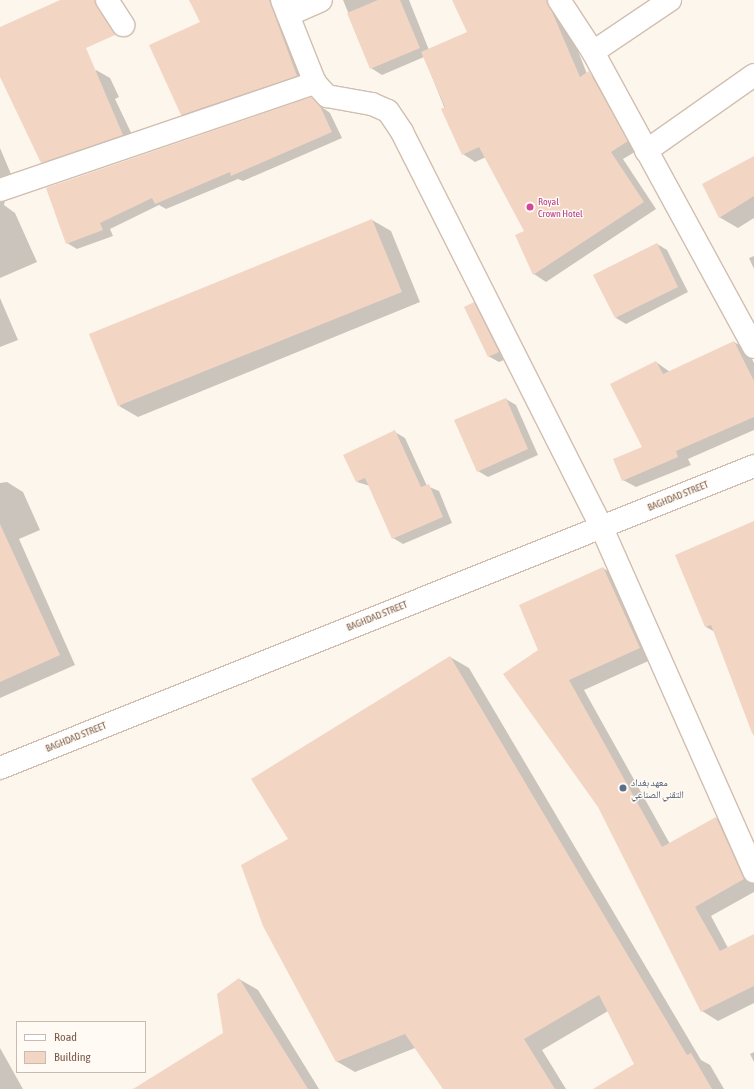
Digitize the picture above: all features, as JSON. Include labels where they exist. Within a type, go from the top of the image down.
[{"type":"street","points":[[107,0],[123,25]]},
{"type":"street","points":[[321,0],[285,7],[315,83],[327,96],[372,104],[388,111],[601,526],[754,872]]},
{"type":"street","points":[[559,0],[593,52],[754,347]]},
{"type":"street","points":[[593,52],[670,0]]},
{"type":"street","points":[[646,151],[754,75]]},
{"type":"street","points":[[0,190],[315,83]]},
{"type":"street","name":"BAGHDAD STREET","points":[[0,768],[754,466]]},
{"type":"building","points":[[60,0],[95,0],[115,35],[86,48],[123,135],[41,163],[0,77],[0,27]]},
{"type":"building","points":[[189,0],[269,0],[297,76],[181,115],[149,45],[200,22]]},
{"type":"building","points":[[378,0],[400,0],[420,48],[370,69],[347,13]]},
{"type":"building","points":[[452,0],[547,0],[580,77],[589,71],[628,141],[611,152],[644,202],[533,275],[515,235],[524,231],[479,147],[462,155],[441,109],[445,107],[421,52],[467,32]]},
{"type":"building","points":[[311,97],[320,106],[332,132],[231,176],[230,172],[155,204],[152,198],[100,223],[103,230],[66,244],[46,188]]},
{"type":"building","points":[[754,156],[754,196],[719,218],[702,184]]},
{"type":"building","points":[[372,219],[402,292],[118,406],[89,334]]},
{"type":"building","points":[[657,243],[678,287],[615,318],[593,275]]},
{"type":"building","points":[[474,302],[499,352],[488,357],[464,307]]},
{"type":"building","points":[[734,341],[754,381],[754,417],[676,451],[678,457],[622,481],[613,459],[642,447],[610,384],[656,361],[663,374]]},
{"type":"building","points":[[506,398],[528,449],[477,472],[454,420]]},
{"type":"building","points":[[395,430],[421,487],[429,484],[443,517],[392,539],[365,478],[356,482],[343,455]]},
{"type":"building","points":[[754,521],[754,733],[752,733],[711,625],[705,627],[675,555]]},
{"type":"building","points":[[0,524],[60,655],[0,682]]},
{"type":"building","points":[[603,567],[640,648],[569,680],[662,847],[716,817],[744,879],[695,907],[720,951],[754,934],[754,986],[701,1012],[598,807],[503,674],[538,650],[519,605]]},
{"type":"building","points":[[450,656],[687,1055],[691,1053],[712,1089],[593,1089],[634,1064],[599,995],[524,1039],[555,1089],[443,1089],[405,1034],[336,1062],[263,926],[241,865],[288,839],[251,779]]},
{"type":"building","points":[[239,978],[308,1089],[133,1089],[223,1033],[217,994]]},
{"type":"place","name":"Royal Crown Hotel","points":[[530,207]]},
{"type":"place","name":"معهد بغداد التقني الصناعي","points":[[623,788]]}]
